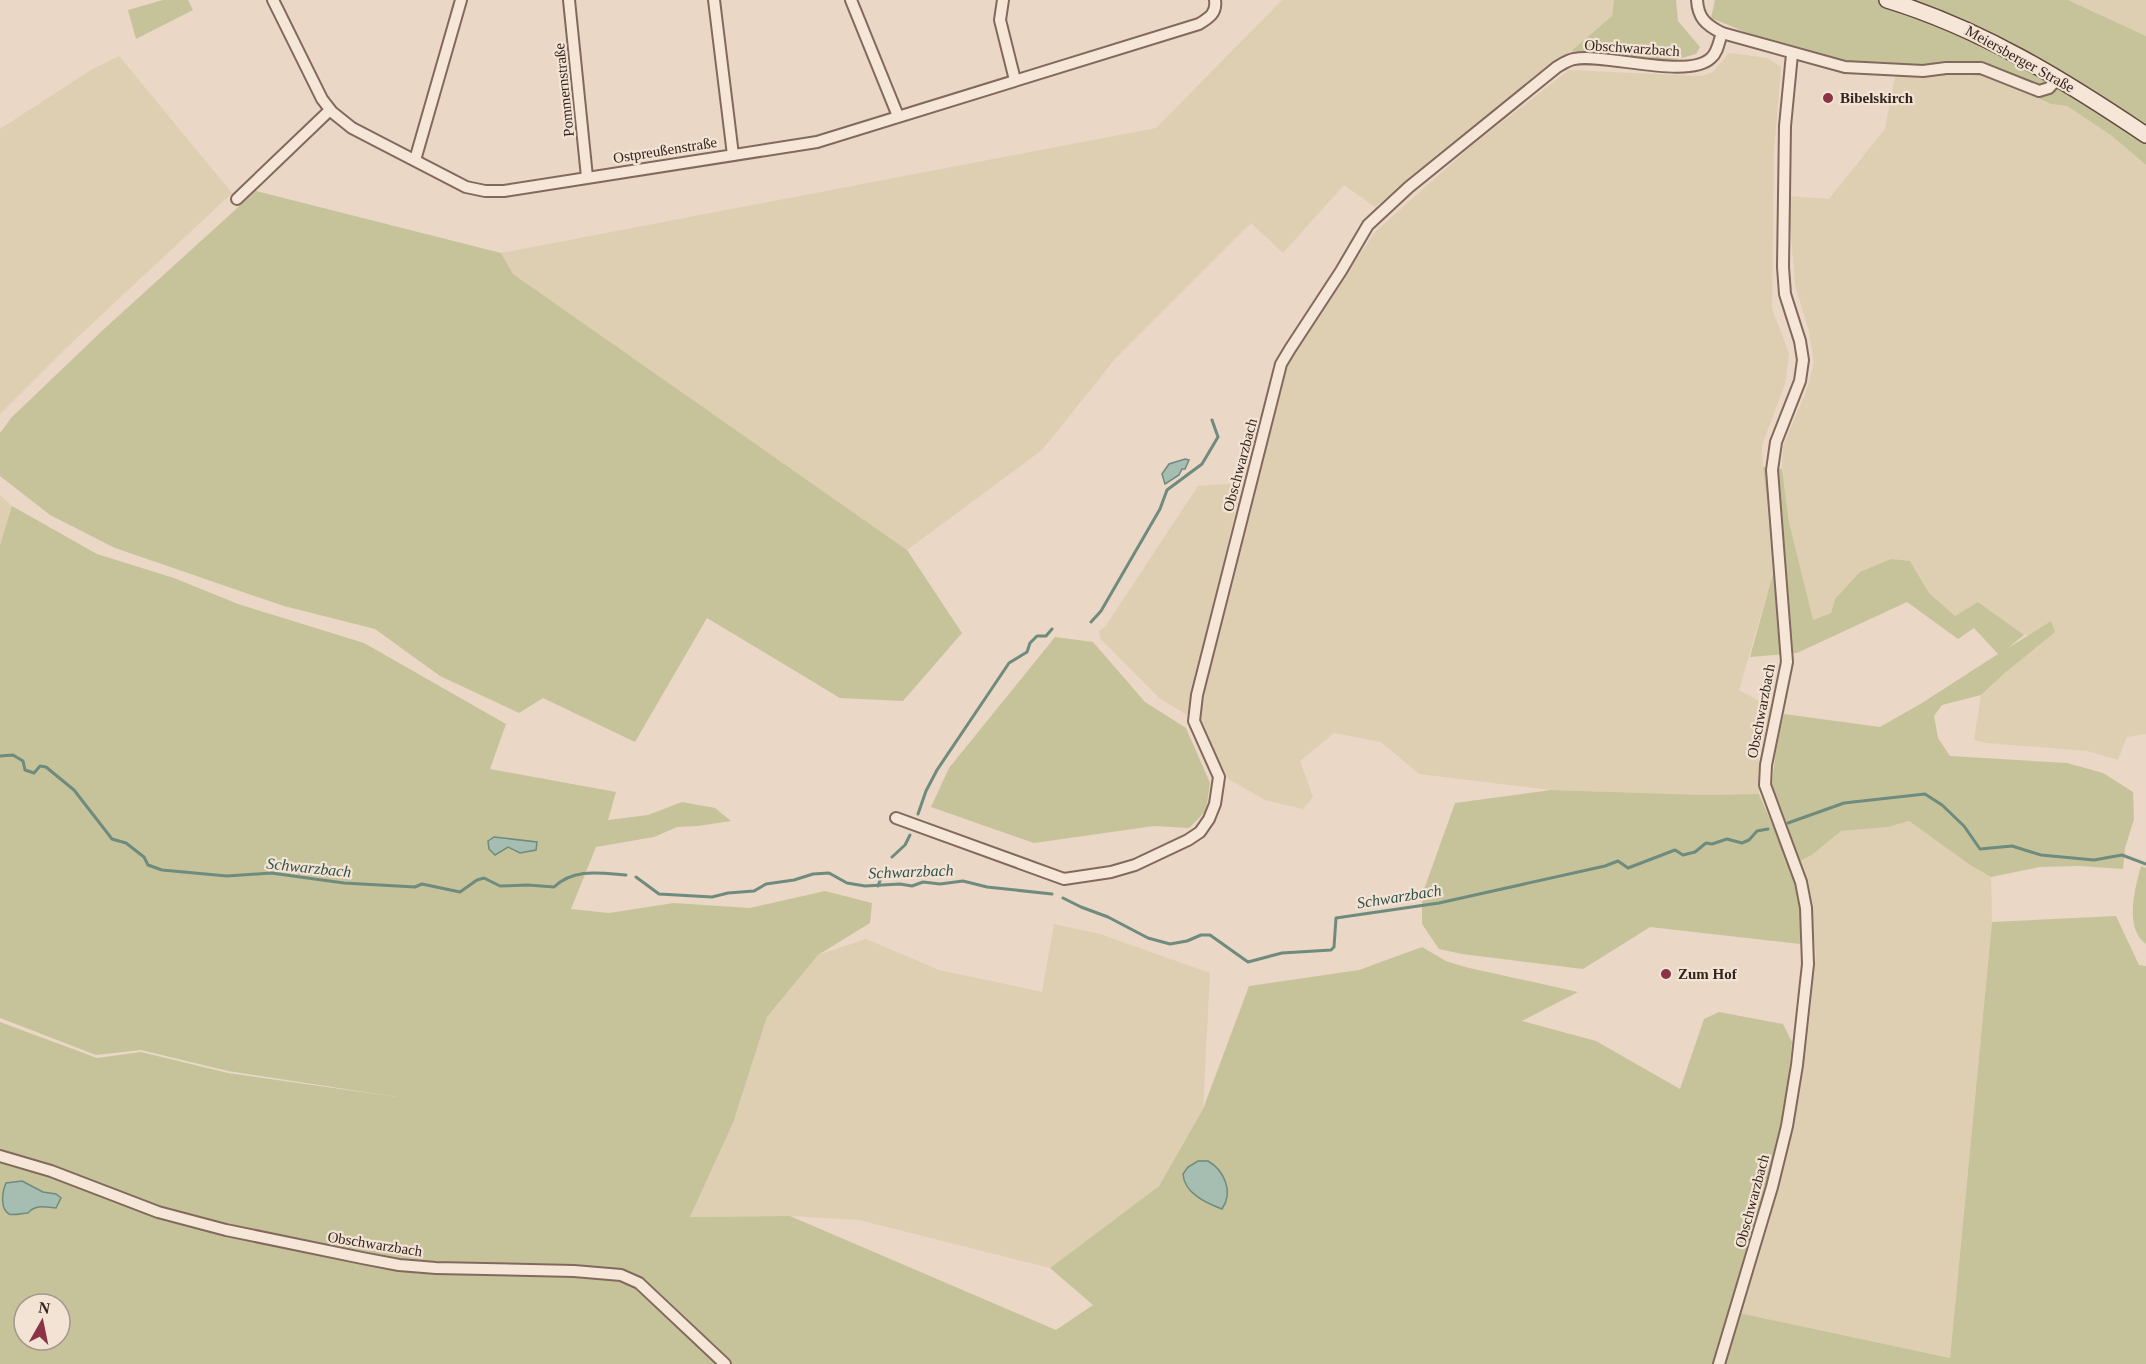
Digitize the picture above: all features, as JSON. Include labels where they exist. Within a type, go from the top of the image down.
[{"type":"main road","name":"Meiersberger Straße","points":[[1887,0],[1947,21],[2023,58],[2146,135]]},
{"type":"street","name":"Ostpreußenstraße","points":[[273,0],[322,99],[330,110],[352,128],[466,187],[485,191],[504,191],[817,142],[1199,24],[1210,17],[1216,5],[1215,0]]},
{"type":"street","points":[[415,160],[461,0]]},
{"type":"street","name":"Pommernstraße","points":[[569,0],[587,177]]},
{"type":"street","points":[[714,0],[733,155]]},
{"type":"street","points":[[851,0],[898,116]]},
{"type":"street","points":[[1003,0],[1000,20],[1015,80]]},
{"type":"street","points":[[1696,0],[1701,18],[1709,27],[1722,33],[1845,67],[1923,71],[1946,68],[1981,68],[2039,91],[2049,88],[2058,78]]},
{"type":"street","name":"Obschwarzbach","points":[[896,818],[1064,879],[1111,872],[1135,865],[1200,832],[1215,804],[1219,777],[1194,721],[1197,695],[1281,364],[1341,271],[1357,241],[1368,225],[1409,187],[1566,62],[1586,59],[1689,68],[1706,63],[1713,57],[1722,33]]},
{"type":"street","name":"Obschwarzbach","points":[[1719,1364],[1769,1198],[1787,1126],[1797,1065],[1808,964],[1806,908],[1801,882],[1765,785],[1766,765],[1787,662],[1772,470],[1776,442],[1800,381],[1803,360],[1800,341],[1785,294],[1783,267],[1785,126],[1792,54]]},
{"type":"street","points":[[237,199],[330,110]]},
{"type":"street","name":"Obschwarzbach","points":[[0,1156],[51,1170],[158,1212],[226,1230],[362,1258],[399,1265],[436,1268],[574,1271],[621,1275],[639,1282],[725,1364]]},
{"type":"shaded area","points":[[163,0],[188,0],[193,10],[136,39],[128,10]]},
{"type":"shaded area","points":[[1282,0],[1614,0],[1612,16],[1375,207],[1344,185],[1283,253],[1251,223],[1115,359],[1042,450],[907,550],[513,274],[501,253],[1156,128]]},
{"type":"shaded area","points":[[1614,0],[1676,0],[1678,21],[1700,47],[1696,54],[1671,61],[1571,51],[1612,16]]},
{"type":"shaded area","points":[[1715,0],[2068,0],[2146,36],[2146,165],[2112,136],[2067,106],[2051,104],[1996,78],[1969,75],[1895,76],[1775,44],[1711,18]]},
{"type":"shaded area","points":[[2068,0],[2146,0],[2146,36]]},
{"type":"shaded area","points":[[1729,53],[1767,58],[1781,67],[1774,153],[1772,309],[1789,353],[1785,384],[1762,445],[1775,566],[1739,690],[1771,708],[1759,755],[1759,794],[1704,795],[1551,790],[1419,774],[1381,742],[1334,733],[1300,761],[1313,797],[1303,809],[1265,800],[1227,778],[1200,718],[1208,672],[1287,365],[1374,233],[1470,147],[1569,70],[1701,76],[1713,72]]},
{"type":"shaded area","points":[[119,56],[232,193],[66,348],[0,414],[0,129],[91,70]]},
{"type":"shaded area","points":[[1969,75],[1996,78],[2051,104],[2067,106],[2112,136],[2146,165],[2146,734],[2127,737],[2118,760],[2087,751],[1974,740],[1981,695],[2054,632],[2051,621],[2029,635],[2024,635],[1978,602],[1955,616],[1929,593],[1910,561],[1835,599],[1831,613],[1812,621],[1789,522],[1782,469],[1783,446],[1807,389],[1814,363],[1809,332],[1795,285],[1788,196],[1829,199],[1885,129],[1895,76]]},
{"type":"shaded area","points":[[256,191],[501,253],[513,274],[907,550],[962,633],[903,701],[840,698],[707,618],[635,742],[543,698],[519,713],[440,676],[375,629],[284,606],[115,548],[50,515],[0,476],[0,433],[11,418],[104,329]]},
{"type":"shaded area","points":[[1189,460],[1185,469],[1165,484],[1162,474],[1169,464]]},
{"type":"shaded area","points":[[1763,467],[1782,469],[1789,522],[1813,620],[1831,613],[1835,599],[1860,572],[1891,559],[1910,561],[1929,593],[1955,616],[1978,602],[2024,635],[2008,648],[2051,621],[2055,632],[1981,695],[1942,705],[1934,716],[1938,738],[1950,756],[2067,763],[2103,773],[2133,792],[2134,819],[2125,848],[2123,869],[2079,866],[2040,867],[1991,877],[1970,865],[1909,821],[1888,827],[1841,831],[1812,855],[1800,861],[1772,784],[1776,748],[1784,714],[1880,727],[1998,654],[1974,628],[1958,639],[1907,602],[1797,653],[1750,657],[1775,566]]},
{"type":"shaded area","points":[[1242,483],[1187,715],[1159,698],[1100,638],[1099,631],[1105,627],[1198,486]]},
{"type":"shaded area","points":[[0,495],[12,506],[0,545]]},
{"type":"shaded area","points":[[12,506],[97,554],[174,578],[238,604],[364,643],[506,724],[490,769],[616,792],[608,820],[648,815],[682,802],[715,808],[731,821],[677,827],[654,837],[596,847],[571,909],[609,913],[674,903],[750,908],[825,891],[872,903],[870,923],[818,955],[767,1017],[733,1123],[690,1217],[790,1216],[1056,1330],[1093,1305],[1050,1268],[1159,1186],[1203,1109],[1249,986],[1359,970],[1422,947],[1446,961],[1465,967],[1578,992],[1522,1021],[1596,1041],[1680,1089],[1704,1019],[1719,1012],[1783,1024],[1792,1042],[1783,1128],[1728,1328],[1714,1364],[0,1364],[0,1022],[97,1058],[141,1052],[228,1073],[397,1097],[228,1071],[141,1050],[96,1055],[0,1018],[0,545]]},
{"type":"shaded area","points":[[1055,637],[1093,642],[1145,702],[1186,728],[1210,783],[1206,811],[1189,828],[1154,826],[1034,843],[931,807],[949,768]]},
{"type":"shaded area","points":[[1551,790],[1704,795],[1759,794],[1797,881],[1802,917],[1800,944],[1650,927],[1583,969],[1439,949],[1422,924],[1422,895],[1455,803]]},
{"type":"shaded area","points":[[1909,821],[1970,865],[1991,877],[1992,922],[1950,1358],[1739,1313],[1781,1172],[1809,1022],[1816,955],[1810,900],[1800,861],[1812,855],[1841,831],[1888,827]]},
{"type":"shaded area","points":[[494,837],[537,842],[536,850],[520,853],[508,847],[495,855],[489,849],[488,841]]},
{"type":"shaded area","points":[[2141,866],[2146,868],[2146,944],[2139,937],[2133,918],[2134,896]]},
{"type":"shaded area","points":[[2116,916],[2139,965],[2146,966],[2146,1364],[1722,1364],[1739,1313],[1950,1358],[1992,922]]},
{"type":"shaded area","points":[[1054,924],[1100,934],[1210,973],[1203,1109],[1159,1186],[1050,1268],[859,1220],[790,1216],[690,1217],[733,1123],[767,1017],[818,955],[866,939],[939,970],[1042,992]]},
{"type":"shaded area","points":[[1198,1161],[1208,1161],[1214,1165],[1226,1182],[1227,1196],[1222,1209],[1197,1196],[1184,1181],[1183,1174],[1188,1167]]},
{"type":"shaded area","points":[[22,1181],[43,1192],[56,1194],[61,1198],[56,1208],[37,1207],[28,1213],[16,1215],[6,1212],[3,1195],[6,1183]]},
{"type":"waterway","points":[[1091,622],[1101,611],[1160,509],[1167,490],[1202,464],[1218,437],[1212,420]]},
{"type":"waterway","points":[[918,814],[937,770],[1009,663],[1027,652],[1030,643],[1037,636],[1046,636],[1052,629]]},
{"type":"waterway","name":"Schwarzbach","points":[[0,756],[13,755],[23,761],[25,770],[34,773],[40,766],[46,767],[74,790],[112,839],[126,843],[144,857],[148,865],[162,870],[227,876],[271,873],[344,883],[415,887],[422,884],[460,892],[484,878],[500,886],[554,887],[579,874],[626,875]]},
{"type":"waterway","name":"Schwarzbach","points":[[1788,823],[1844,803],[1925,794],[1942,805],[1964,826],[1980,849],[2012,846],[2041,855],[2094,860],[2122,855],[2146,864]]},
{"type":"waterway","name":"Schwarzbach","points":[[1063,898],[1108,917],[1148,938],[1170,944],[1187,941],[1201,935],[1210,935],[1248,962],[1282,953],[1331,950],[1334,947],[1336,918],[1439,903],[1605,866],[1618,861],[1628,868],[1675,850],[1683,855],[1695,852],[1706,843],[1712,844],[1727,839],[1742,843],[1749,840],[1757,831],[1768,829]]},
{"type":"waterway","points":[[892,857],[905,845],[910,835]]},
{"type":"waterway","points":[[878,886],[884,870]]},
{"type":"waterway","name":"Schwarzbach","points":[[636,877],[659,894],[712,897],[754,891],[766,884],[829,873],[847,883],[865,886],[900,884],[912,886],[923,882],[940,884],[963,881],[987,887],[1052,894]]},
{"type":"place","name":"Bibelskirch","points":[[1828,98]]},
{"type":"place","name":"Zum Hof","points":[[1666,974]]}]
